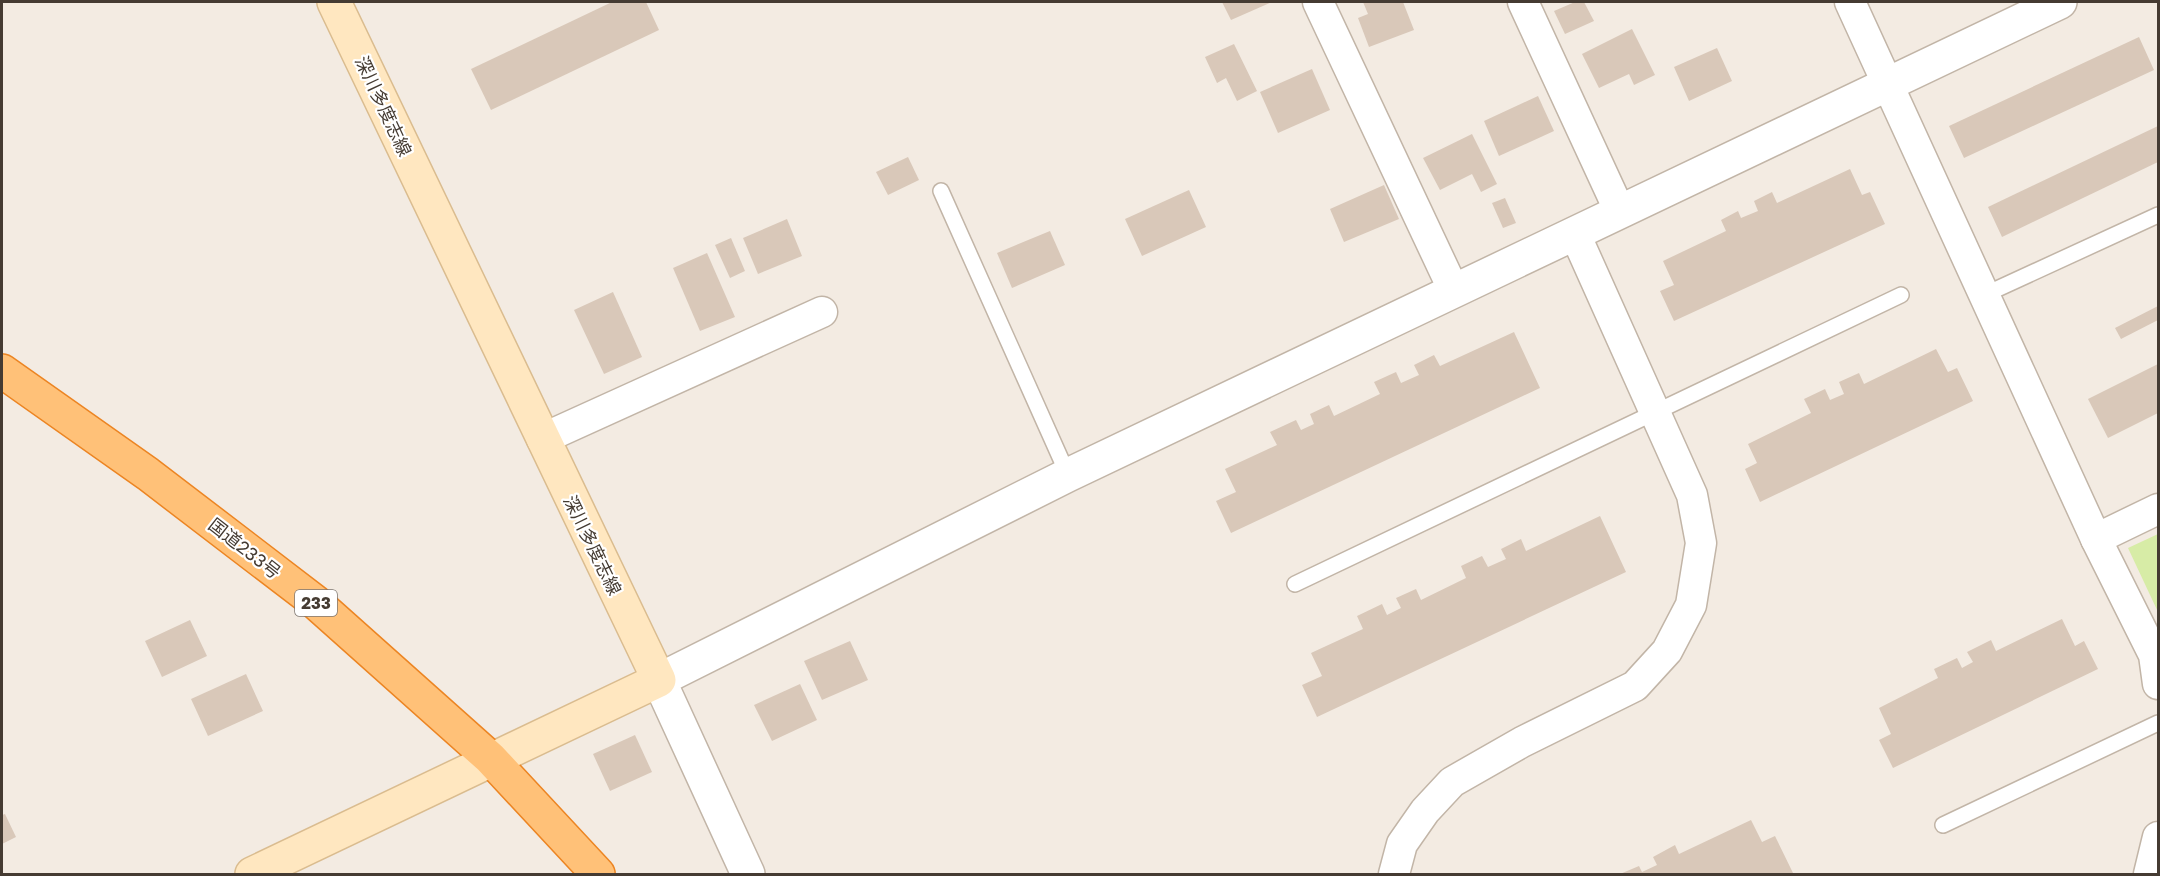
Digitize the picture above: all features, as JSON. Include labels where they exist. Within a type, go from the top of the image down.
[{"type":"highway","name":"国道233号","points":[[2,371],[148,474],[314,601],[490,758],[598,874]]},
{"type":"main road","name":"深川多度志線","points":[[341,4],[542,439],[659,680]]},
{"type":"main road","points":[[252,874],[490,758],[659,680]]},
{"type":"street","points":[[1318,2],[1454,291]]},
{"type":"street","points":[[1523,2],[1620,212]]},
{"type":"street","points":[[1850,2],[2096,539],[2154,655],[2158,684]]},
{"type":"street","points":[[748,874],[659,680],[1068,475],[2060,2]]},
{"type":"street","points":[[1394,874],[1402,844],[1425,811],[1452,782],[1522,742],[1635,686],[1666,651],[1691,605],[1701,543],[1692,495],[1575,234]]},
{"type":"street","points":[[542,439],[822,312]]},
{"type":"street","points":[[2096,539],[2158,509]]},
{"type":"street","points":[[2149,874],[2158,837]]},
{"type":"lane","points":[[941,190],[1068,475]]},
{"type":"lane","points":[[1984,295],[2158,215]]},
{"type":"lane","points":[[1295,584],[1901,295]]},
{"type":"lane","points":[[1943,825],[2158,723]]},
{"type":"green space","points":[[2158,534],[2158,612],[2128,548]]},
{"type":"building","points":[[612,2],[646,2],[659,30],[491,110],[471,69]]},
{"type":"building","points":[[1222,2],[1272,2],[1231,20]]},
{"type":"building","points":[[1363,2],[1403,2],[1414,30],[1369,47],[1358,18],[1368,14]]},
{"type":"building","points":[[1575,2],[1584,2],[1594,21],[1565,34],[1554,11]]},
{"type":"building","points":[[1632,29],[1655,75],[1634,85],[1629,74],[1599,88],[1582,54]]},
{"type":"building","points":[[2139,37],[2154,70],[1964,158],[1949,126]]},
{"type":"building","points":[[1234,44],[1257,91],[1237,101],[1226,78],[1217,83],[1205,57]]},
{"type":"building","points":[[1717,48],[1732,81],[1689,101],[1674,67]]},
{"type":"building","points":[[1312,69],[1330,110],[1278,133],[1260,92]]},
{"type":"building","points":[[1538,96],[1554,131],[1499,156],[1484,121]]},
{"type":"building","points":[[2158,126],[2158,162],[2002,237],[1988,207]]},
{"type":"building","points":[[1472,134],[1497,184],[1481,192],[1472,174],[1440,190],[1423,158]]},
{"type":"building","points":[[908,157],[919,180],[888,195],[876,172]]},
{"type":"building","points":[[1850,169],[1862,195],[1870,192],[1885,224],[1674,321],[1660,291],[1674,285],[1663,261],[1726,231],[1721,220],[1738,211],[1741,218],[1758,211],[1754,201],[1772,192],[1777,203]]},
{"type":"building","points":[[1384,185],[1399,219],[1344,242],[1330,209]]},
{"type":"building","points":[[1189,190],[1206,227],[1142,256],[1125,219]]},
{"type":"building","points":[[1505,198],[1516,223],[1503,228],[1492,203]]},
{"type":"building","points":[[787,219],[802,256],[758,274],[743,238]]},
{"type":"building","points":[[1050,231],[1065,265],[1012,288],[997,253]]},
{"type":"building","points":[[731,238],[745,271],[730,278],[715,245]]},
{"type":"building","points":[[707,253],[735,317],[700,331],[673,268]]},
{"type":"building","points":[[613,292],[642,357],[604,374],[574,310]]},
{"type":"building","points":[[2158,306],[2158,320],[2121,339],[2115,328]]},
{"type":"building","points":[[1514,332],[1540,388],[1231,533],[1216,501],[1236,492],[1225,469],[1277,445],[1270,432],[1296,420],[1301,430],[1314,424],[1310,414],[1329,405],[1334,416],[1380,394],[1374,382],[1396,372],[1401,383],[1419,375],[1414,365],[1434,355],[1440,366]]},
{"type":"building","points":[[1936,349],[1948,372],[1957,368],[1973,401],[1760,502],[1745,469],[1757,463],[1748,444],[1811,413],[1804,399],[1825,389],[1830,400],[1844,394],[1839,382],[1859,373],[1864,384]]},
{"type":"building","points":[[2158,364],[2158,413],[2108,438],[2088,399]]},
{"type":"building","points":[[1600,516],[1626,572],[1317,717],[1302,685],[1322,676],[1311,653],[1363,629],[1357,616],[1382,604],[1387,615],[1401,608],[1396,598],[1416,589],[1421,600],[1466,578],[1461,566],[1482,556],[1488,567],[1506,559],[1501,549],[1521,539],[1526,551]]},
{"type":"building","points":[[2062,619],[2075,646],[2084,641],[2098,669],[1893,768],[1879,740],[1891,734],[1879,708],[1938,678],[1934,669],[1957,658],[1962,668],[1973,662],[1967,652],[1991,640],[1996,651]]},
{"type":"building","points":[[190,620],[207,656],[162,677],[145,641]]},
{"type":"building","points":[[850,641],[868,680],[822,700],[804,661]]},
{"type":"building","points":[[246,674],[263,711],[208,736],[191,699]]},
{"type":"building","points":[[800,684],[817,720],[772,741],[754,705]]},
{"type":"building","points":[[635,735],[652,772],[610,791],[593,754]]},
{"type":"building","points":[[5,814],[16,837],[2,844],[2,815]]},
{"type":"building","points":[[1751,820],[1762,842],[1775,836],[1793,873],[1620,874],[1639,866],[1642,872],[1657,865],[1653,857],[1675,845],[1679,854]]}]
